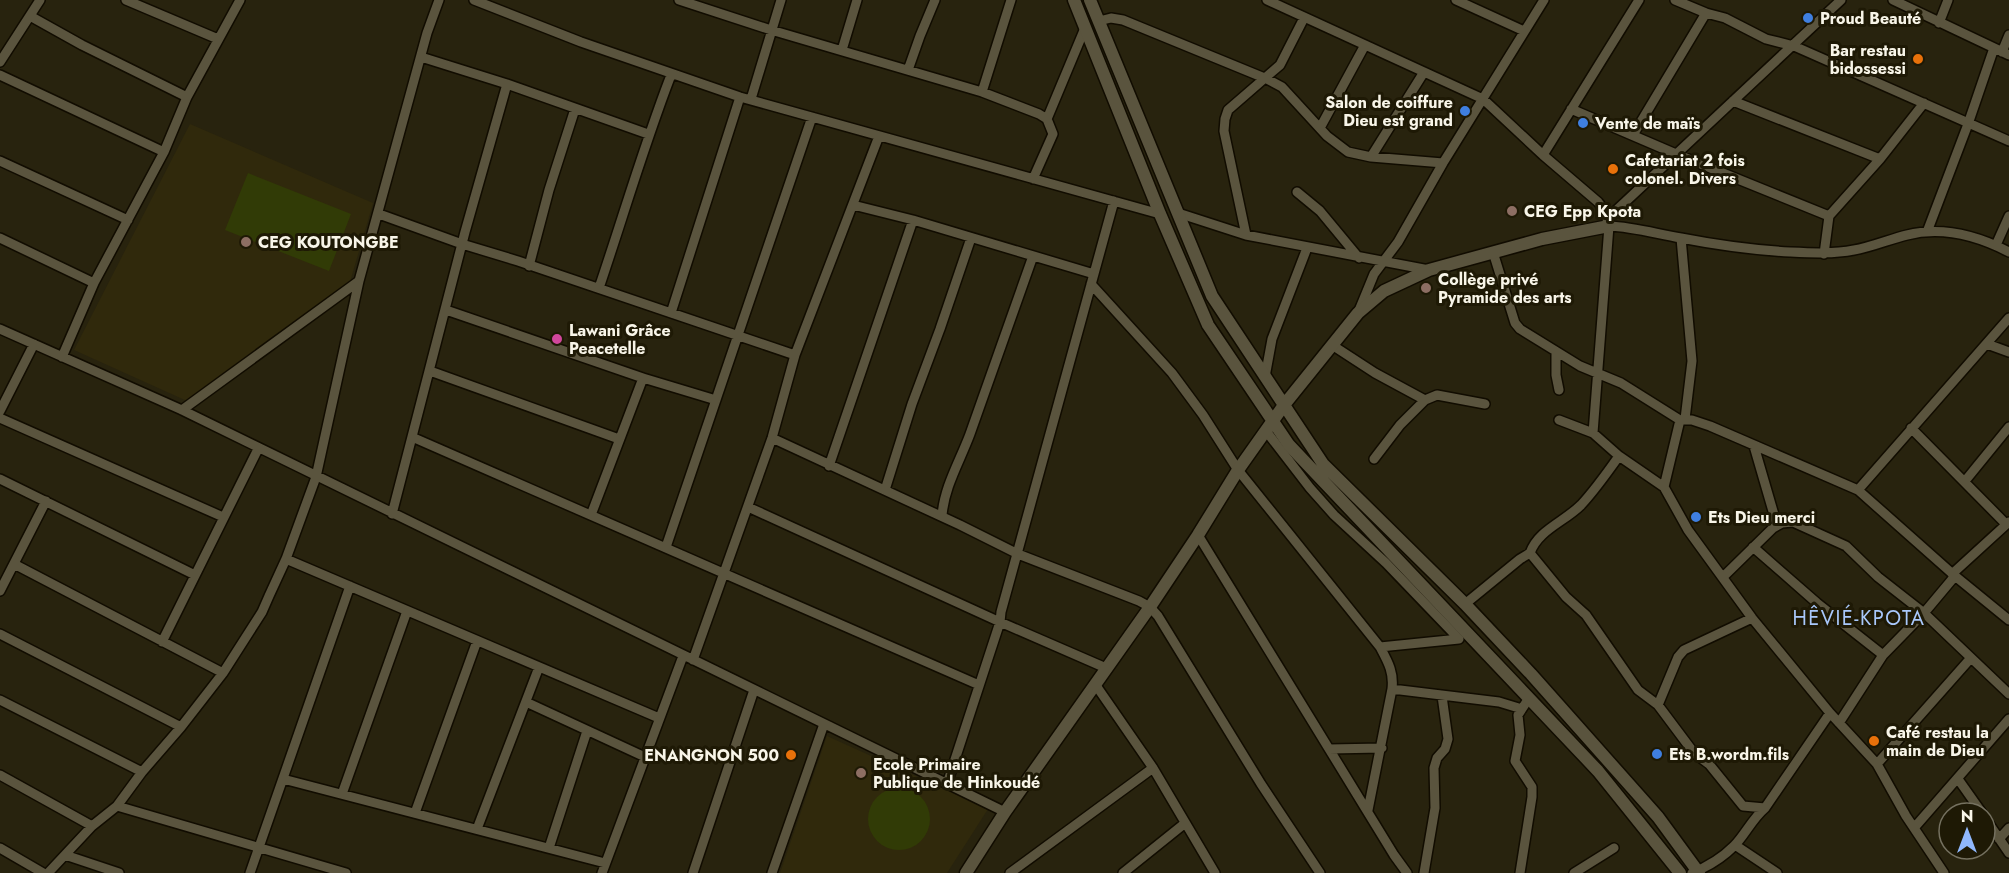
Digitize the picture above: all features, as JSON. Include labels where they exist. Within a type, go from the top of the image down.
[{"type":"main road","points":[[1074,0],[1160,214],[1208,325],[1270,427],[1526,703],[1598,771],[1680,873]]},
{"type":"main road","points":[[1090,0],[1212,296],[1323,464],[1465,603],[1658,817],[1696,872]]},
{"type":"main road","points":[[966,873],[1005,812],[1150,607],[1238,470],[1284,405],[1358,313],[1384,291],[1429,270],[1608,222]]},
{"type":"street","points":[[0,62],[40,0]]},
{"type":"street","points":[[126,0],[218,39]]},
{"type":"street","points":[[62,357],[94,283],[164,152],[187,97],[240,0]]},
{"type":"street","points":[[48,873],[92,826],[117,806],[223,673],[262,612],[286,559],[316,477],[359,281],[439,0]]},
{"type":"street","points":[[474,0],[490,3],[671,75],[740,97],[1160,214]]},
{"type":"street","points":[[679,0],[711,5],[771,30],[982,92],[1016,104],[1047,119],[1053,134],[1033,178]]},
{"type":"street","points":[[750,99],[781,0]]},
{"type":"street","points":[[842,50],[857,0]]},
{"type":"street","points":[[908,70],[936,0]]},
{"type":"street","points":[[982,92],[1011,0]]},
{"type":"street","points":[[1267,0],[1483,99],[1602,207],[1608,222],[1607,273],[1593,433]]},
{"type":"street","points":[[1290,11],[1293,0]]},
{"type":"street","points":[[1456,0],[1524,31]]},
{"type":"street","points":[[1358,313],[1369,282],[1398,242],[1443,163],[1544,0]]},
{"type":"street","points":[[1543,155],[1639,0]]},
{"type":"street","points":[[1675,0],[1706,14],[1725,18],[1766,39],[1794,46],[2009,141]]},
{"type":"street","points":[[1608,222],[1676,154],[1841,0]]},
{"type":"street","points":[[1893,0],[2002,52]]},
{"type":"street","points":[[1939,22],[1948,0]]},
{"type":"street","points":[[1633,135],[1706,14]]},
{"type":"street","points":[[30,16],[82,45],[187,97]]},
{"type":"street","points":[[1099,21],[1111,18],[1123,20],[1267,79],[1285,90],[1320,128],[1348,152],[1371,157],[1443,163]]},
{"type":"street","points":[[1246,235],[1224,131],[1225,119],[1228,110],[1267,79],[1280,65],[1304,18]]},
{"type":"street","points":[[1047,119],[1085,28]]},
{"type":"street","points":[[1927,232],[1968,124],[2009,35]]},
{"type":"street","points":[[1320,128],[1365,45]]},
{"type":"street","points":[[421,57],[507,84],[648,134]]},
{"type":"street","points":[[1371,157],[1424,72]]},
{"type":"street","points":[[0,75],[164,152]]},
{"type":"street","points":[[599,288],[636,180],[648,134],[671,75]]},
{"type":"street","points":[[392,514],[462,244],[507,84]]},
{"type":"street","points":[[671,313],[740,97]]},
{"type":"street","points":[[1733,101],[1880,159]]},
{"type":"street","points":[[1824,254],[1829,216],[1880,159],[1924,104]]},
{"type":"street","points":[[529,266],[549,190],[575,109]]},
{"type":"street","points":[[1571,109],[1829,216]]},
{"type":"street","points":[[666,547],[812,117]]},
{"type":"street","points":[[283,778],[549,848],[604,868],[659,718],[688,658],[723,574],[772,438],[795,355],[879,136]]},
{"type":"street","points":[[0,161],[128,220]]},
{"type":"street","points":[[1297,192],[1320,211],[1359,258]]},
{"type":"street","points":[[947,784],[1000,622],[1114,201]]},
{"type":"street","points":[[853,206],[913,220],[1094,274]]},
{"type":"street","points":[[1178,213],[1246,235],[1429,270]]},
{"type":"street","points":[[379,214],[795,355]]},
{"type":"street","points":[[1996,245],[2009,216]]},
{"type":"street","points":[[829,466],[913,220]]},
{"type":"street","points":[[1608,222],[1681,238],[1787,252],[1824,254],[1857,250],[1910,234],[1927,232],[1962,234],[1996,245],[2009,252]]},
{"type":"street","points":[[0,238],[94,283]]},
{"type":"street","points":[[885,490],[912,404],[972,238]]},
{"type":"street","points":[[1664,487],[1682,420],[1692,360],[1681,238]]},
{"type":"street","points":[[1264,377],[1272,339],[1307,248]]},
{"type":"street","points":[[1493,252],[1517,327],[1597,374],[1621,383],[1682,420],[1710,426],[1858,490],[1953,575],[2009,620]]},
{"type":"street","points":[[942,516],[947,490],[1033,256]]},
{"type":"street","points":[[182,410],[359,281]]},
{"type":"street","points":[[1090,284],[1172,373],[1203,415],[1238,470],[1380,647],[1392,672],[1392,689],[1368,810]]},
{"type":"street","points":[[446,310],[643,378],[716,400]]},
{"type":"street","points":[[1858,490],[2009,318]]},
{"type":"street","points":[[0,330],[182,410],[1005,812]]},
{"type":"street","points":[[0,411],[34,344]]},
{"type":"street","points":[[1987,344],[2009,352]]},
{"type":"street","points":[[1332,345],[1375,373],[1425,400]]},
{"type":"street","points":[[1556,351],[1556,375],[1559,390]]},
{"type":"street","points":[[430,371],[619,439]]},
{"type":"street","points":[[591,515],[643,378]]},
{"type":"street","points":[[1374,459],[1400,425],[1425,400],[1437,395],[1485,404]]},
{"type":"street","points":[[0,418],[223,517]]},
{"type":"street","points":[[1559,420],[1593,433],[1619,456],[1664,487],[1688,530],[1752,618],[1830,713],[1877,764],[1914,828],[1944,873]]},
{"type":"street","points":[[1270,427],[1327,507],[1386,563],[1459,639],[1380,647]]},
{"type":"street","points":[[1965,481],[2009,427]]},
{"type":"street","points":[[1839,723],[1882,655],[1924,613],[1953,575],[2008,523],[1911,428]]},
{"type":"street","points":[[412,437],[979,685]]},
{"type":"street","points":[[772,438],[942,516],[1018,554],[1139,600],[1150,607],[1158,616],[1261,784],[1320,873]]},
{"type":"street","points":[[1754,446],[1777,525]]},
{"type":"street","points":[[162,642],[258,448]]},
{"type":"street","points":[[1465,603],[1530,553],[1539,538],[1579,507],[1619,456]]},
{"type":"street","points":[[0,479],[195,575]]},
{"type":"street","points":[[0,591],[46,501]]},
{"type":"street","points":[[748,507],[1106,668]]},
{"type":"street","points":[[1723,577],[1777,525],[1793,522],[1841,543],[1878,578],[1924,613],[2009,694]]},
{"type":"street","points":[[1198,535],[1407,873]]},
{"type":"street","points":[[1753,547],[1817,603],[1882,655]]},
{"type":"street","points":[[1530,553],[1566,597],[1586,615],[1634,684],[1658,705],[1694,753],[1709,764],[1743,806],[1745,830]]},
{"type":"street","points":[[286,559],[659,718]]},
{"type":"street","points":[[14,564],[223,673]]},
{"type":"street","points":[[250,873],[350,586]]},
{"type":"street","points":[[342,794],[407,611]]},
{"type":"street","points":[[1658,705],[1678,657],[1684,650],[1752,618]]},
{"type":"street","points":[[0,634],[181,727]]},
{"type":"street","points":[[415,813],[477,641]]},
{"type":"street","points":[[1877,764],[1970,658]]},
{"type":"street","points":[[477,830],[539,667]]},
{"type":"street","points":[[1095,684],[1153,768],[1215,873]]},
{"type":"street","points":[[1392,689],[1499,702],[1526,703],[1518,716],[1520,735],[1515,761],[1532,787],[1532,798],[1520,873]]},
{"type":"street","points":[[693,873],[754,690]]},
{"type":"street","points":[[1424,873],[1435,808],[1434,768],[1448,739],[1442,696]]},
{"type":"street","points":[[0,700],[142,772]]},
{"type":"street","points":[[526,702],[645,757]]},
{"type":"street","points":[[1696,872],[1714,862],[1735,845],[1756,816],[1765,808],[1830,713]]},
{"type":"street","points":[[1914,828],[2009,719]]},
{"type":"street","points":[[772,873],[824,724]]},
{"type":"street","points":[[549,848],[587,731]]},
{"type":"street","points":[[1329,749],[1382,748]]},
{"type":"street","points":[[1010,873],[1153,768]]},
{"type":"street","points":[[0,776],[92,826]]},
{"type":"street","points":[[1958,779],[1974,801]]},
{"type":"street","points":[[117,806],[346,873]]},
{"type":"street","points":[[1743,806],[1765,808]]},
{"type":"street","points":[[1123,873],[1184,824]]},
{"type":"street","points":[[1999,839],[2009,828]]},
{"type":"street","points":[[1997,836],[2009,853]]},
{"type":"street","points":[[1735,845],[1777,873]]},
{"type":"street","points":[[0,848],[43,873]]},
{"type":"street","points":[[1574,873],[1614,848]]},
{"type":"street","points":[[65,855],[119,873]]},
{"type":"shaded area","name":"CEG KOUTONGBE","points":[[190,124],[373,203],[350,282],[187,401],[74,350]]},
{"type":"shaded area","name":"Ecole Primaire Publique de Hinkoudé","points":[[827,736],[988,809],[947,873],[780,873]]},
{"type":"green space","points":[[248,173],[351,214],[329,271],[225,230]]},
{"type":"green space","points":[[893,788],[905,788],[921,797],[928,807],[930,819],[928,831],[921,841],[905,850],[893,850],[882,845],[873,836],[868,825],[868,813],[873,802],[882,793]]},
{"type":"place","name":"Proud Beauté","points":[[1808,18]]},
{"type":"place","name":"Bar restau bidossessi","points":[[1918,59]]},
{"type":"place","name":"Salon de coiffure Dieu est grand","points":[[1465,111]]},
{"type":"place","name":"Vente de maïs","points":[[1583,123]]},
{"type":"place","name":"Cafetariat 2 fois colonel. Divers","points":[[1613,169]]},
{"type":"place","name":"CEG Epp Kpota","points":[[1512,211]]},
{"type":"place","name":"CEG KOUTONGBE","points":[[246,242]]},
{"type":"place","name":"Collège privé Pyramide des arts","points":[[1426,288]]},
{"type":"place","name":"Lawani Grâce Peacetelle","points":[[557,339]]},
{"type":"place","name":"Ets Dieu merci","points":[[1696,517]]},
{"type":"place","name":"Café restau la main de Dieu","points":[[1874,741]]},
{"type":"place","name":"Ets B.wordm.fils","points":[[1657,754]]},
{"type":"place","name":"ENANGNON 500","points":[[791,755]]},
{"type":"place","name":"Ecole Primaire Publique de Hinkoudé","points":[[861,773]]},
{"type":"district","name":"HÊVIÉ-KPOTA","points":[[1859,618]]}]
